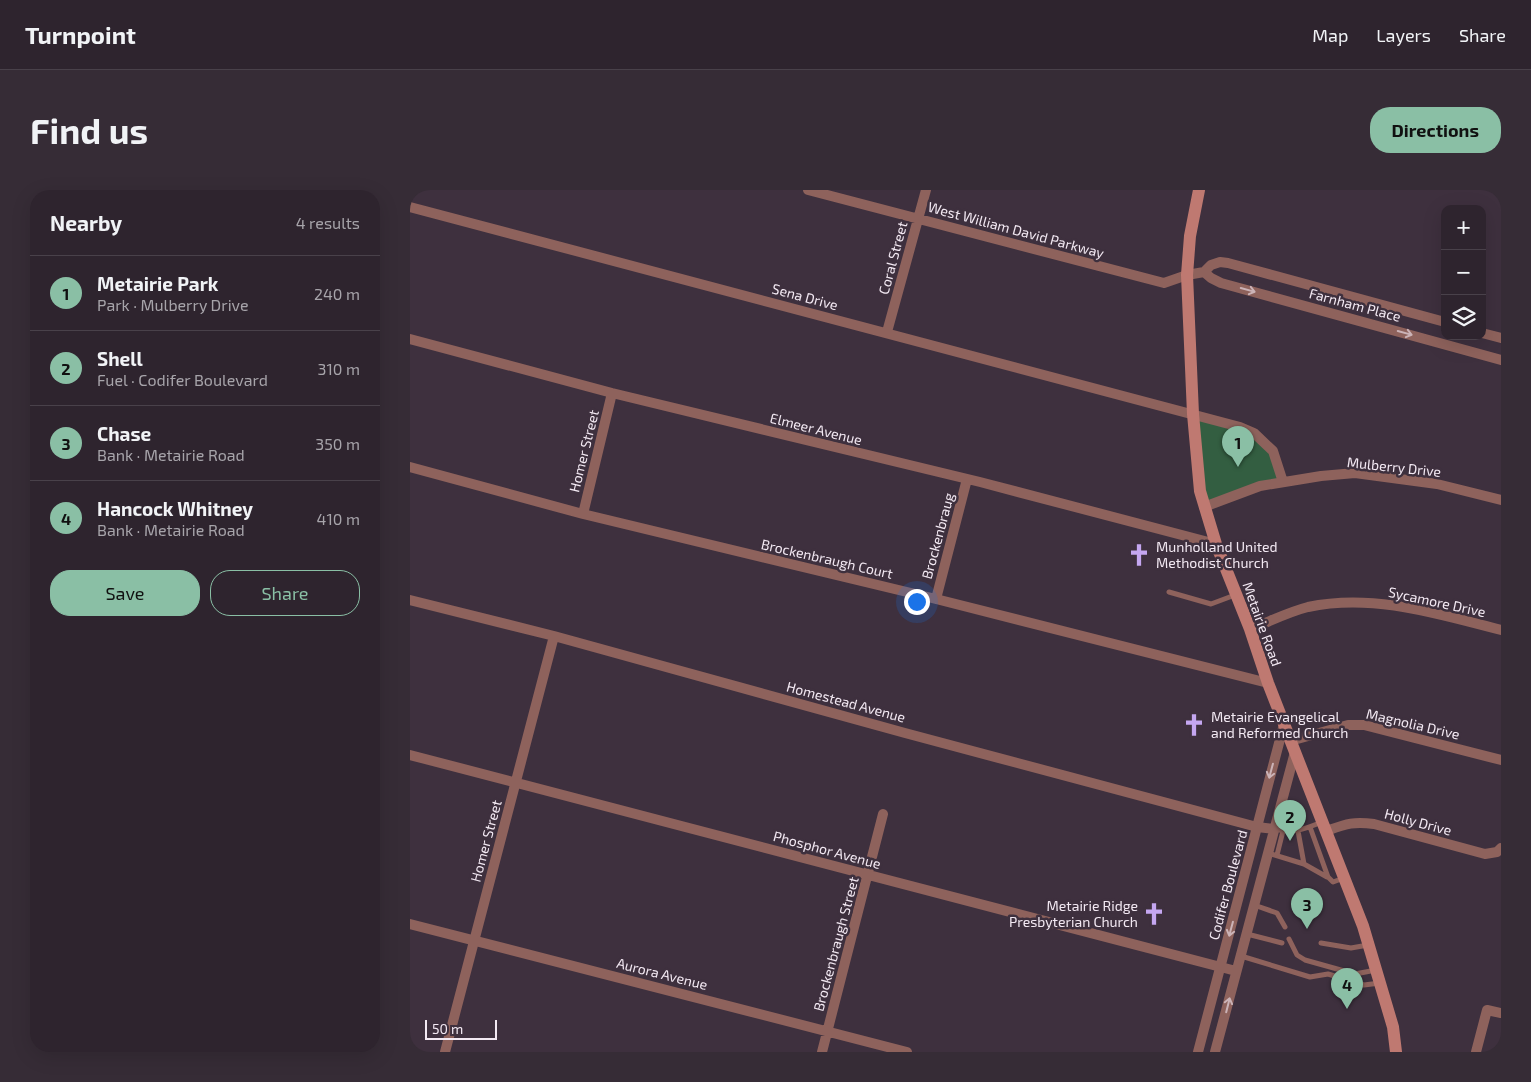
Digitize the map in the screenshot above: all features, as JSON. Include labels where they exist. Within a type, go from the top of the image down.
[{"type":"main road","name":"Metairie Road","points":[[1199,190],[1190,236],[1186,275],[1193,414],[1200,491],[1216,544],[1250,629],[1268,683],[1368,944],[1393,1027],[1396,1052]]},
{"type":"street","name":"West William David Parkway","points":[[808,190],[1164,282],[1186,275]]},
{"type":"street","name":"Coral Street","points":[[887,332],[926,190]]},
{"type":"street","name":"Sena Drive","points":[[410,207],[1193,414]]},
{"type":"street","name":"Farnham Place","points":[[1186,275],[1204,272],[1211,265],[1220,262],[1228,263],[1441,321]]},
{"type":"street","name":"Farnham Place","points":[[1204,272],[1221,283],[1501,360]]},
{"type":"street","points":[[1486,334],[1501,338]]},
{"type":"street","name":"Elmeer Avenue","points":[[410,340],[612,393],[968,480],[1216,544]]},
{"type":"street","name":"Homer Street","points":[[583,514],[612,393]]},
{"type":"street","points":[[1193,414],[1240,427],[1254,433],[1273,451],[1283,482]]},
{"type":"street","name":"Brockenbraugh Court","points":[[410,467],[583,514],[936,599],[1268,683]]},
{"type":"street","name":"Mulberry Drive","points":[[1204,507],[1260,486],[1321,476],[1354,473],[1437,484],[1501,500]]},
{"type":"street","name":"Brockenbraug","points":[[936,599],[968,480]]},
{"type":"street","name":"Homestead Avenue","points":[[410,600],[554,636],[905,733],[1257,827],[1279,830]]},
{"type":"street","name":"Sycamore Drive","points":[[1250,629],[1307,608],[1340,604],[1379,603],[1423,610],[1501,630]]},
{"type":"street","name":"Homer Street","points":[[445,1052],[554,636]]},
{"type":"street","name":"Codifer Boulevard","points":[[1198,1052],[1284,724]]},
{"type":"street","name":"Magnolia Drive","points":[[1292,746],[1348,725],[1364,725],[1501,760]]},
{"type":"street","points":[[1215,1052],[1254,905],[1279,830],[1292,746]]},
{"type":"street","name":"Phosphor Avenue","points":[[410,755],[1236,971]]},
{"type":"street","name":"Brockenbraugh Street","points":[[822,1052],[883,814]]},
{"type":"street","name":"Holly Drive","points":[[1324,826],[1360,822],[1374,824],[1486,854],[1497,852],[1501,848]]},
{"type":"street","name":"Aurora Avenue","points":[[410,924],[907,1052]]},
{"type":"street","points":[[1476,1052],[1487,1010],[1501,1014]]},
{"type":"lane","points":[[1169,592],[1211,604],[1236,594]]},
{"type":"lane","points":[[1279,830],[1298,831],[1310,827],[1324,826]]},
{"type":"lane","points":[[1310,827],[1328,877]]},
{"type":"lane","points":[[1298,831],[1304,864]]},
{"type":"lane","points":[[1272,854],[1304,864],[1328,877],[1333,882],[1344,878]]},
{"type":"lane","points":[[1254,905],[1272,910],[1286,927]]},
{"type":"lane","points":[[1246,934],[1282,943]]},
{"type":"lane","points":[[1289,940],[1296,955],[1300,958],[1355,974],[1376,970]]},
{"type":"lane","points":[[1321,943],[1351,948],[1368,944]]},
{"type":"lane","points":[[1240,956],[1310,977],[1328,974],[1364,985],[1380,983]]},
{"type":"green space","points":[[1193,414],[1250,431],[1273,451],[1283,482],[1204,507]]},
{"type":"place","name":"Metairie Park","points":[[1238,467]]},
{"type":"place","name":"Munholland United Methodist Church","points":[[1139,555]]},
{"type":"place","name":"Metairie Evangelical and Reformed Church","points":[[1194,725]]},
{"type":"place","name":"Shell","points":[[1290,841]]},
{"type":"place","name":"Metairie Ridge Presbyterian Church","points":[[1154,914]]},
{"type":"place","name":"Chase","points":[[1307,929]]},
{"type":"place","name":"Hancock Whitney","points":[[1347,1009]]}]
